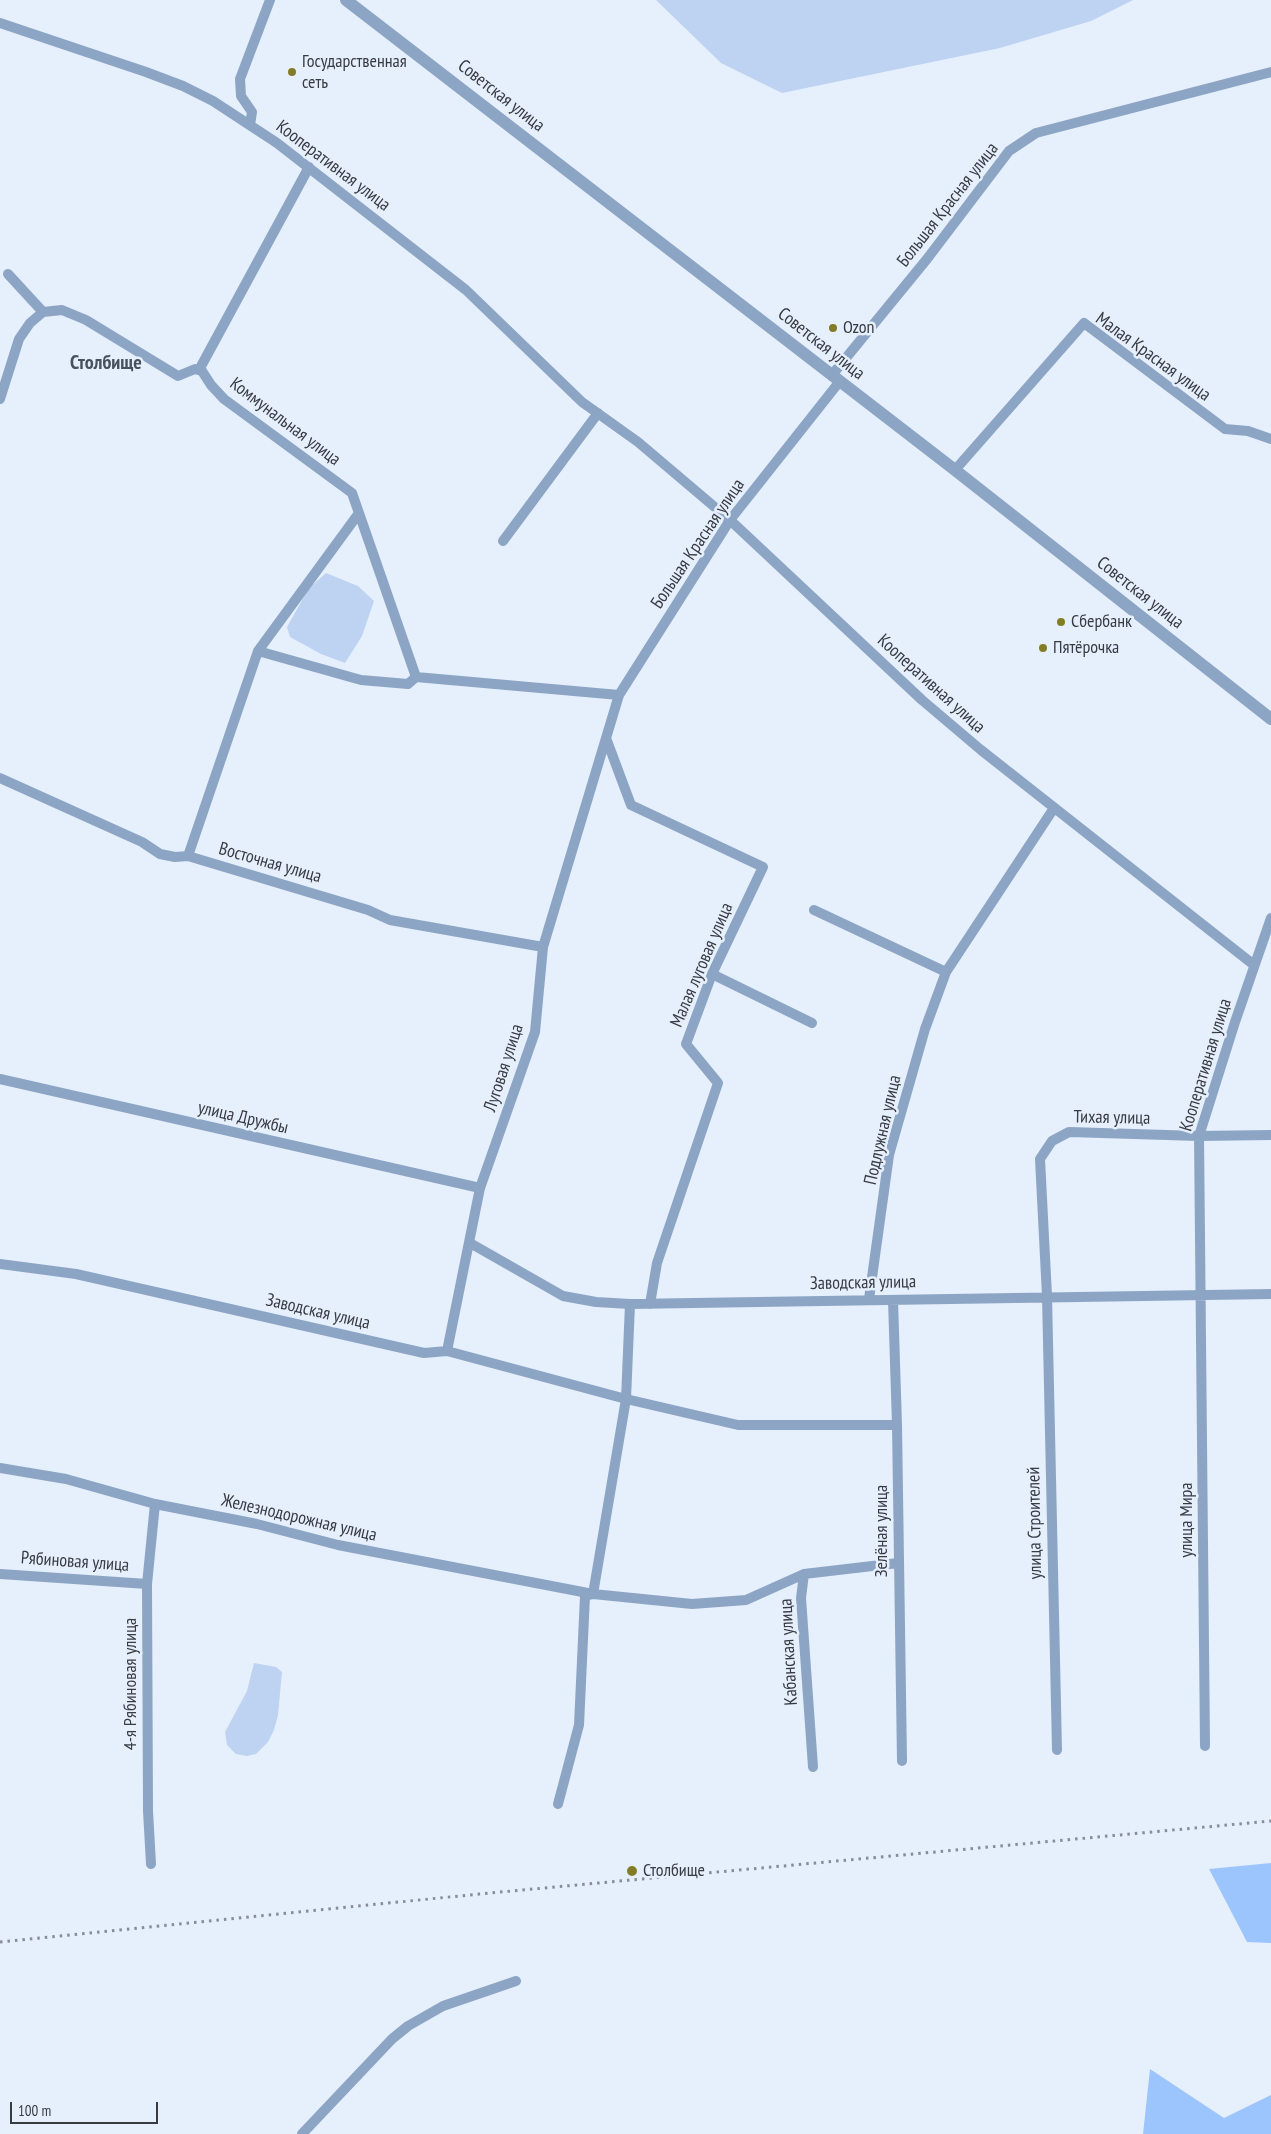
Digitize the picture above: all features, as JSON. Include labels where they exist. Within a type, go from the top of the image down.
[{"type":"street","points":[[250,125],[252,112],[241,96],[240,79],[270,0]]},
{"type":"street","name":"Советская улица","points":[[346,0],[955,470],[1271,719]]},
{"type":"street","name":"Кооперативная улица","points":[[0,24],[146,72],[182,86],[213,101],[309,168],[466,290],[582,402],[638,442],[730,520],[922,700],[981,750],[1254,965]]},
{"type":"street","name":"Большая Красная улица","points":[[606,738],[619,695],[730,520],[1009,151],[1036,133],[1271,72]]},
{"type":"street","points":[[0,398],[19,339],[30,323],[43,312],[62,310],[86,320],[178,376],[195,369],[199,370],[309,168]]},
{"type":"street","points":[[8,274],[43,312]]},
{"type":"street","name":"Малая Красная улица","points":[[955,470],[1084,323],[1225,429],[1248,431],[1271,439]]},
{"type":"street","name":"Коммунальная улица","points":[[199,370],[224,399],[352,493],[416,677]]},
{"type":"street","points":[[503,541],[598,413]]},
{"type":"street","points":[[188,856],[258,651],[359,513]]},
{"type":"street","points":[[258,651],[361,680],[408,684],[416,677],[619,695]]},
{"type":"street","name":"Луговая улица","points":[[447,1351],[480,1188],[535,1032],[543,948],[606,738]]},
{"type":"street","name":"Малая луговая улица","points":[[606,738],[631,805],[763,868],[712,974],[686,1044],[718,1083],[657,1263],[650,1304]]},
{"type":"street","name":"Восточная улица","points":[[0,778],[142,842],[160,854],[175,857],[188,856],[340,901],[390,920],[543,948]]},
{"type":"street","name":"Подлужная улица","points":[[869,1299],[889,1156],[925,1029],[946,972],[1054,808]]},
{"type":"street","points":[[814,910],[946,972]]},
{"type":"street","name":"Кооперативная улица","points":[[1202,1295],[1199,1136],[1271,918]]},
{"type":"street","points":[[712,974],[812,1023]]},
{"type":"street","name":"улица Дружбы","points":[[0,1080],[480,1188]]},
{"type":"street","name":"Тихая улица","points":[[1047,1296],[1040,1159],[1052,1142],[1069,1132],[1199,1136],[1271,1135]]},
{"type":"street","name":"Заводская улица","points":[[470,1243],[562,1296],[596,1302],[650,1304],[1047,1296],[1271,1294]]},
{"type":"street","name":"Заводская улица","points":[[0,1264],[76,1274],[424,1353],[447,1351],[626,1399],[738,1425],[897,1426]]},
{"type":"street","name":"улица Мира","points":[[1202,1295],[1205,1746]]},
{"type":"street","name":"улица Строителей","points":[[1047,1296],[1057,1750]]},
{"type":"street","name":"Зелёная улица","points":[[893,1300],[897,1426],[902,1761]]},
{"type":"street","points":[[558,1804],[579,1725],[585,1596],[593,1594],[626,1399],[630,1304]]},
{"type":"street","name":"Железнодорожная улица","points":[[0,1468],[66,1479],[155,1504],[257,1524],[338,1545],[593,1594]]},
{"type":"street","name":"4-я Рябиновая улица","points":[[151,1864],[148,1811],[147,1584],[155,1504]]},
{"type":"street","points":[[804,1574],[898,1563]]},
{"type":"street","name":"Рябиновая улица","points":[[0,1574],[147,1584]]},
{"type":"street","name":"Кабанская улица","points":[[593,1594],[692,1604],[746,1600],[804,1574]]},
{"type":"street","name":"Кабанская улица","points":[[804,1574],[801,1598],[812,1767]]},
{"type":"street","points":[[302,2134],[386,2045],[408,2026],[443,2006],[516,1981]]},
{"type":"shaded area","points":[[656,0],[1133,0],[1091,21],[1000,48],[782,93],[721,63]]},
{"type":"shaded area","points":[[326,573],[358,586],[374,601],[362,636],[345,663],[321,654],[290,637],[287,627],[309,588]]},
{"type":"shaded area","points":[[254,1663],[276,1667],[282,1672],[278,1715],[274,1730],[268,1742],[256,1754],[247,1756],[236,1754],[227,1745],[225,1732],[247,1691]]},
{"type":"shaded area","points":[[1271,1863],[1271,1943],[1247,1942],[1209,1869]]},
{"type":"shaded area","points":[[1150,2069],[1224,2118],[1271,2095],[1271,2134],[1143,2134]]},
{"type":"railway","points":[[0,1942],[479,1894],[1271,1821]]},
{"type":"place","name":"Государственная сеть","points":[[292,72]]},
{"type":"place","name":"Ozon","points":[[833,328]]},
{"type":"place","name":"Сбербанк","points":[[1061,622]]},
{"type":"place","name":"Пятёрочка","points":[[1043,648]]},
{"type":"place","name":"Столбище","points":[[632,1871]]},
{"type":"district","name":"Столбище","points":[[106,363]]}]
